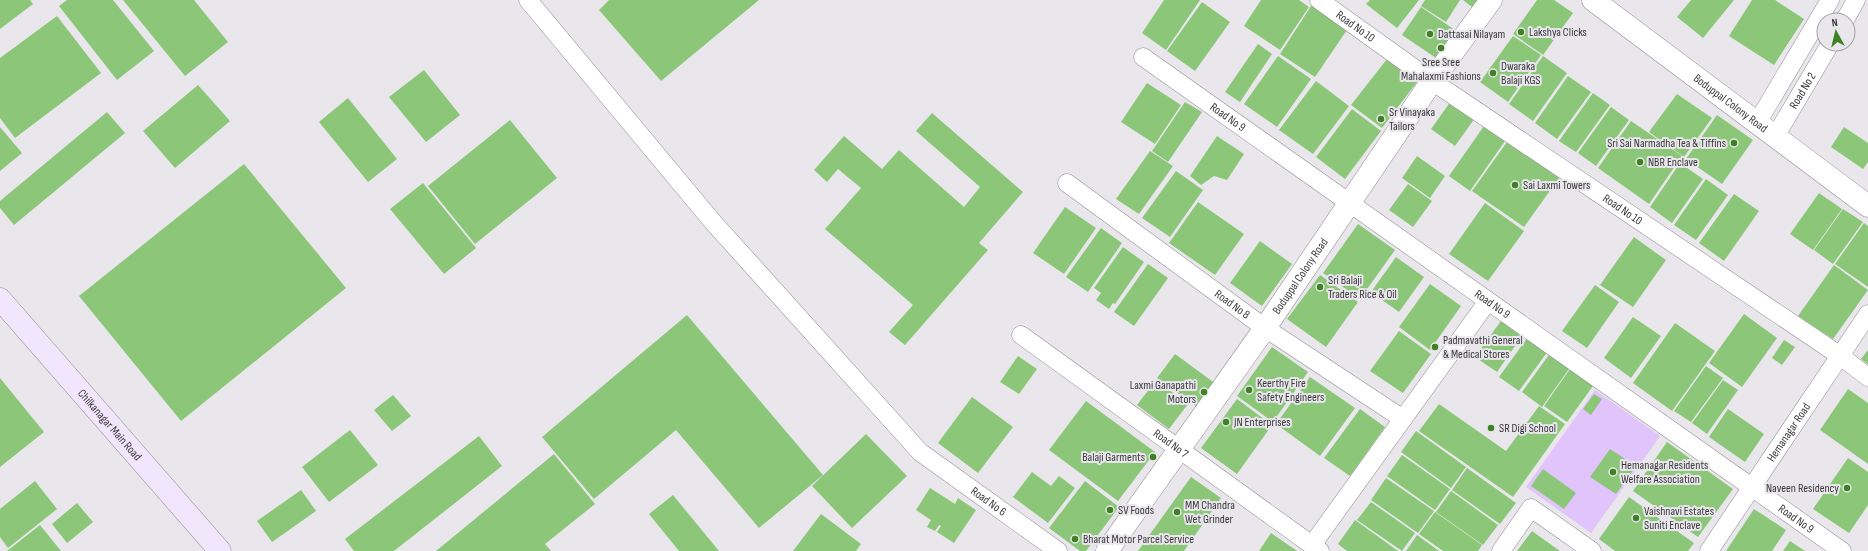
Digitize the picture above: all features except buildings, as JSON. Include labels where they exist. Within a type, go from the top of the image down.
[{"type":"main road","name":"Chilkanagar Main Road","points":[[0,299],[220,551]]},
{"type":"street","name":"Road No 6","points":[[528,0],[712,221],[920,452],[1058,551]]},
{"type":"street","name":"Road No 10","points":[[1319,0],[1432,81],[1839,355],[1868,377]]},
{"type":"street","name":"Boduppal Colony Road","points":[[1107,551],[1265,328],[1432,81],[1491,0]]},
{"type":"street","name":"Boduppal Colony Road","points":[[1593,0],[1868,206]]},
{"type":"street","points":[[1757,123],[1830,0]]},
{"type":"street","points":[[1849,12],[1856,0]]},
{"type":"street","name":"Road No 2","points":[[1775,137],[1825,52]]},
{"type":"street","name":"Road No 9","points":[[1143,57],[1842,551]]},
{"type":"street","name":"Road No 8","points":[[1067,183],[1265,328],[1403,419]]},
{"type":"street","points":[[1316,548],[1403,419],[1488,301]]},
{"type":"street","name":"Hemanagar Road","points":[[1709,551],[1839,355],[1868,314]]},
{"type":"street","name":"Road No 7","points":[[1021,335],[1316,548]]},
{"type":"street","points":[[1501,551],[1531,508],[1592,551]]},
{"type":"shaded area","points":[[1595,390],[1660,436],[1591,533],[1526,487]]},
{"type":"place","name":"Lakshya Clicks","points":[[1521,32]]},
{"type":"place","name":"Dattasai Nilayam","points":[[1430,34]]},
{"type":"place","name":"Sree Sree Mahalaxmi Fashions","points":[[1441,48]]},
{"type":"place","name":"Dwaraka Balaji KGS","points":[[1493,73]]},
{"type":"place","name":"Sr Vinayaka Tailors","points":[[1381,119]]},
{"type":"place","name":"Sri Sai Narmadha Tea & Tiffins","points":[[1734,143]]},
{"type":"place","name":"NBR Enclave","points":[[1640,162]]},
{"type":"place","name":"Sai Laxmi Towers","points":[[1515,185]]},
{"type":"place","name":"Sri Balaji Traders Rice & Oil","points":[[1320,287]]},
{"type":"place","name":"Padmavathi General & Medical Stores","points":[[1435,347]]},
{"type":"place","name":"Keerthy Fire Safety Engineers","points":[[1249,390]]},
{"type":"place","name":"Laxmi Ganapathi Motors","points":[[1204,392]]},
{"type":"place","name":"JN Enterprises","points":[[1226,422]]},
{"type":"place","name":"SR Digi School","points":[[1491,428]]},
{"type":"place","name":"Balaji Garments","points":[[1153,457]]},
{"type":"place","name":"Hemanagar Residents Welfare Association","points":[[1613,472]]},
{"type":"place","name":"Naveen Residency","points":[[1847,488]]},
{"type":"place","name":"SV Foods","points":[[1110,510]]},
{"type":"place","name":"MM Chandra Wet Grinder","points":[[1177,512]]},
{"type":"place","name":"Vaishnavi Estates Suniti Enclave","points":[[1636,518]]},
{"type":"place","name":"Bharat Motor Parcel Service","points":[[1075,539]]}]
